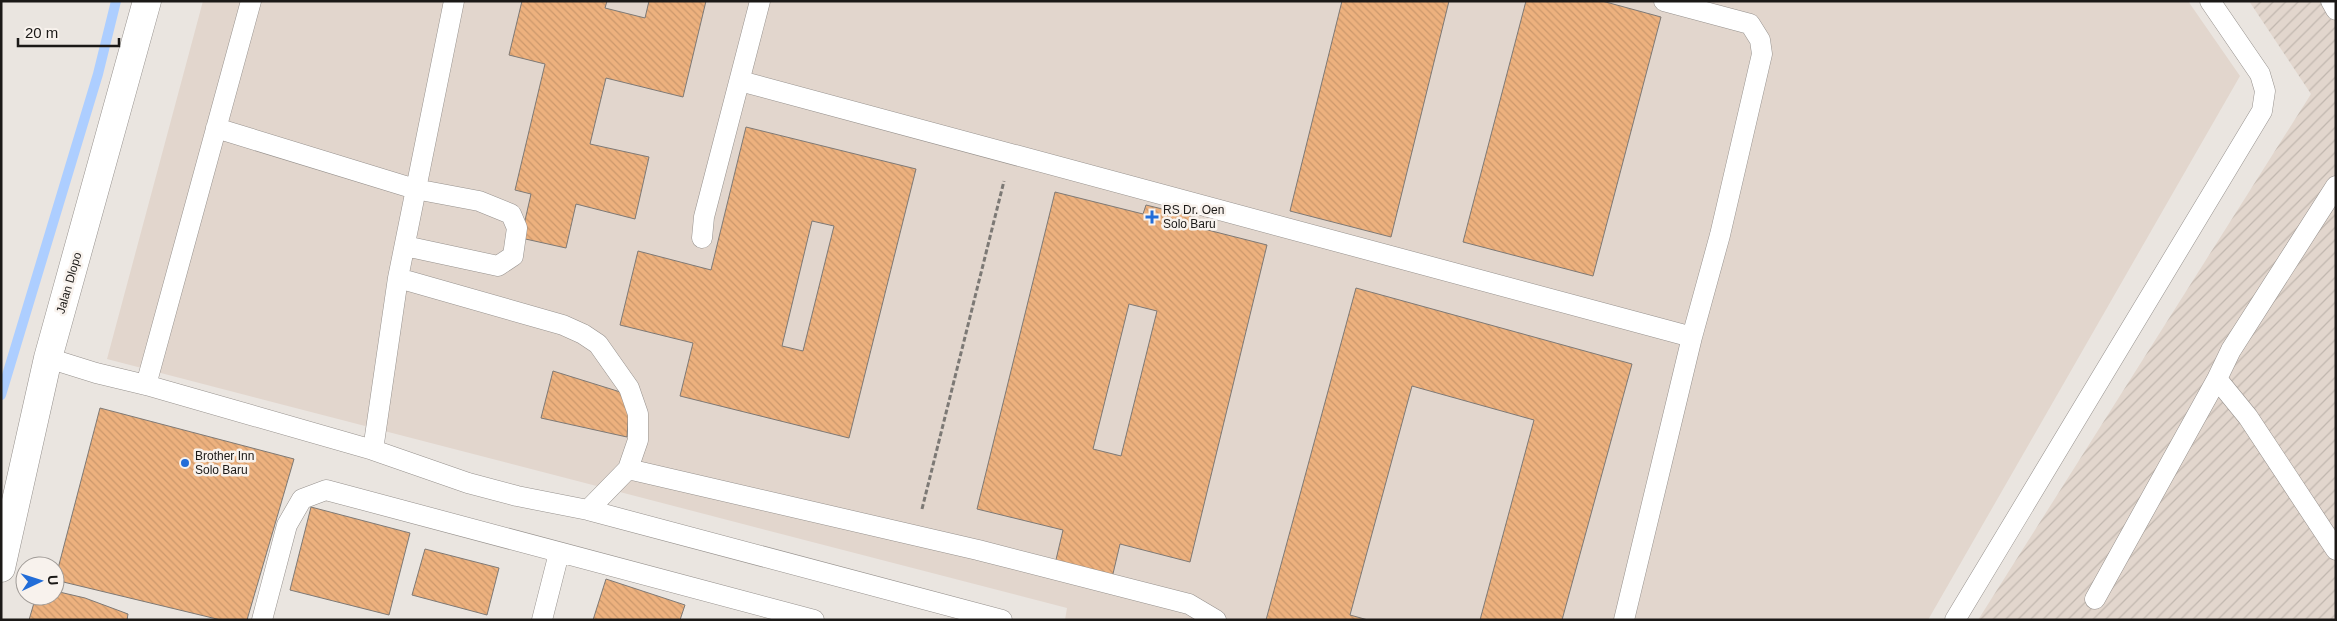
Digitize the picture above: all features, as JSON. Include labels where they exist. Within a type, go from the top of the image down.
[{"type":"street","name":"Jalan Dlopo","points":[[1,568],[48,358],[147,1]]},
{"type":"lane","points":[[146,385],[252,1]]},
{"type":"lane","points":[[372,450],[398,278],[454,1]]},
{"type":"lane","points":[[702,238],[704,217],[760,1]]},
{"type":"lane","points":[[1624,620],[1692,337],[1720,235],[1762,54],[1760,40],[1750,24],[1664,1]]},
{"type":"lane","points":[[1955,620],[2262,111],[2265,91],[2260,74],[2210,1]]},
{"type":"lane","points":[[2331,1],[2336,10]]},
{"type":"lane","points":[[740,81],[1692,337]]},
{"type":"lane","points":[[216,128],[415,189],[479,200],[511,214],[517,228],[513,256],[498,266],[405,246]]},
{"type":"lane","points":[[2095,599],[2232,350],[2336,186]]},
{"type":"lane","points":[[398,278],[563,325],[583,334],[598,344],[629,388],[638,414],[638,440],[628,469],[588,510]]},
{"type":"lane","points":[[48,358],[110,378],[146,385],[372,450],[468,483],[517,496],[588,510],[1002,620]]},
{"type":"lane","points":[[2217,379],[2248,418],[2336,550]]},
{"type":"lane","points":[[628,469],[915,535],[1189,604],[1216,620]]},
{"type":"lane","points":[[262,620],[287,525],[302,499],[326,490],[814,620]]},
{"type":"lane","points":[[542,620],[559,553]]},
{"type":"path","points":[[915,535],[1011,153]]},
{"type":"shaded area","name":"RS Dr. Oen Solo Baru","points":[[203,1],[2188,1],[2240,76],[1928,620],[1065,620],[1067,608],[107,359]]},
{"type":"shaded area","points":[[2249,1],[2336,1],[2336,620],[1978,620],[2311,94]]},
{"type":"building","points":[[522,1],[607,1],[605,8],[645,18],[649,1],[706,1],[683,97],[606,78],[590,144],[649,157],[635,219],[576,204],[566,248],[521,238],[531,194],[515,190],[545,64],[509,55]]},
{"type":"building","points":[[1342,1],[1449,1],[1391,237],[1290,211]]},
{"type":"building","points":[[1526,1],[1602,1],[1661,17],[1593,276],[1463,242]]},
{"type":"building","points":[[746,127],[916,169],[849,438],[680,396],[693,343],[620,325],[638,251],[711,270]],"holes":[[[812,221],[834,226],[803,351],[782,346]]]},
{"type":"building","points":[[1055,192],[1143,214],[1146,205],[1195,217],[1192,226],[1267,245],[1190,562],[1120,544],[1112,578],[1055,564],[1063,530],[977,509]],"holes":[[[1129,304],[1157,311],[1121,456],[1093,449]]]},
{"type":"building","points":[[1356,288],[1632,364],[1562,620],[1480,620],[1534,420],[1412,386],[1350,615],[1368,620],[1266,620]]},
{"type":"building","points":[[553,371],[630,395],[627,437],[541,418]]},
{"type":"building","points":[[100,408],[294,459],[247,620],[221,620],[65,582],[65,556],[61,556]]},
{"type":"building","points":[[311,507],[410,533],[389,615],[290,590]]},
{"type":"building","points":[[425,549],[499,568],[487,615],[412,595]]},
{"type":"building","points":[[606,579],[685,605],[680,620],[593,620]]},
{"type":"building","points":[[65,593],[85,598],[128,614],[127,620],[29,620],[33,606],[65,606]]},
{"type":"waterway","points":[[1,395],[98,74],[116,1]]},
{"type":"place","name":"RS Dr. Oen Solo Baru","points":[[1152,217]]},
{"type":"place","name":"Brother Inn Solo Baru","points":[[185,463]]}]
